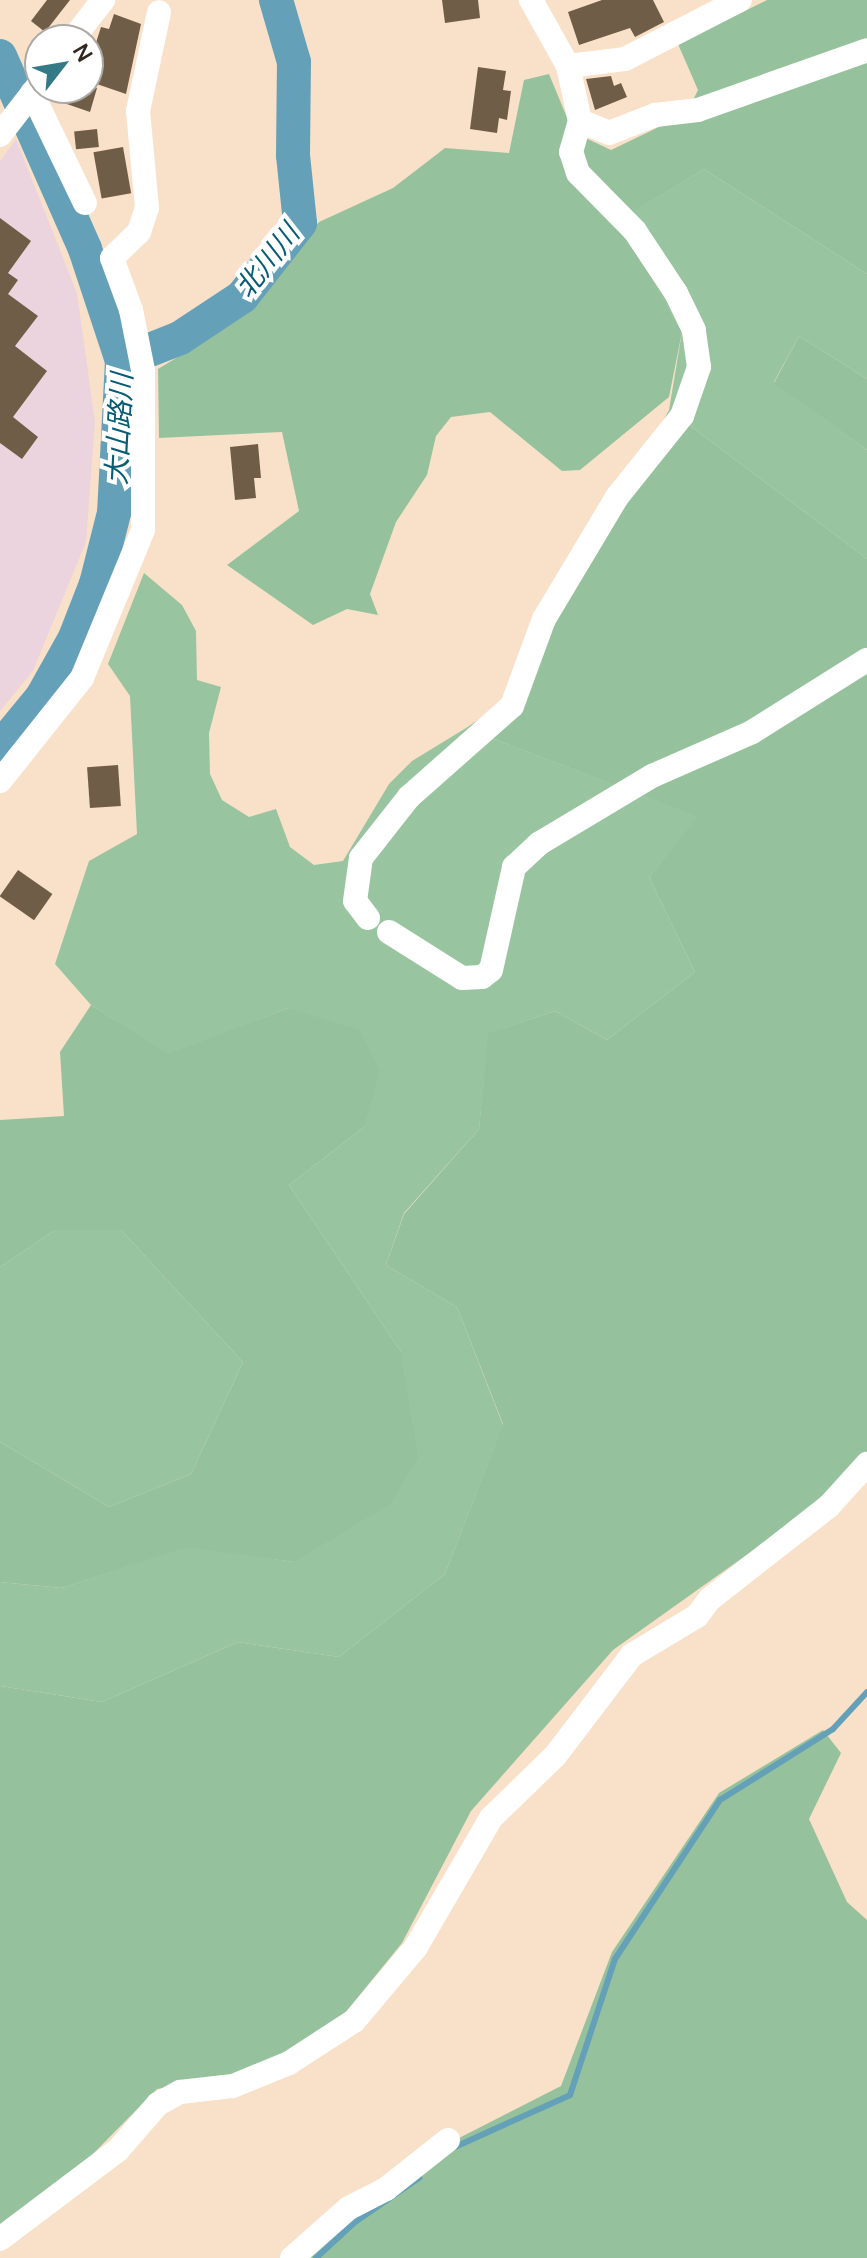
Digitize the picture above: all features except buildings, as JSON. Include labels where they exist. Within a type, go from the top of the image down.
[{"type":"street","points":[[84,24],[103,0]]},
{"type":"street","points":[[368,918],[355,901],[361,858],[409,797],[512,706],[544,619],[566,579],[631,477],[692,397],[699,367],[694,330],[635,231],[578,173],[571,152],[580,121],[568,66],[531,0]]},
{"type":"street","points":[[568,66],[625,59],[740,0]]},
{"type":"street","points":[[0,781],[82,678],[143,530],[143,370],[131,310],[112,258],[139,232],[147,208],[138,111],[159,12]]},
{"type":"street","points":[[580,121],[609,133],[655,115],[698,110],[867,50]]},
{"type":"street","points":[[0,135],[24,103]]},
{"type":"street","points":[[43,104],[85,203]]},
{"type":"street","points":[[389,932],[462,978],[482,977],[491,970],[514,867],[540,843],[652,776],[752,732],[867,660]]},
{"type":"street","points":[[0,2239],[118,2150],[158,2104],[180,2092],[233,2086],[289,2063],[354,2021],[416,1947],[491,1818],[555,1756],[632,1655],[697,1616],[710,1599],[829,1506],[867,1464]]},
{"type":"street","points":[[292,2258],[349,2208],[386,2189],[448,2140]]},
{"type":"shaded area","points":[[16,139],[77,293],[95,422],[86,542],[33,671],[0,711],[0,161]]},
{"type":"green space","points":[[767,0],[867,0],[867,274],[704,169],[620,220],[682,332],[669,397],[580,470],[562,471],[490,412],[451,417],[436,436],[427,475],[396,522],[370,594],[378,615],[347,609],[313,625],[227,565],[299,511],[282,432],[159,438],[158,369],[209,338],[319,222],[393,188],[445,148],[509,153],[524,80],[549,74],[573,132],[611,150],[686,114],[698,90],[678,44]]},
{"type":"green space","points":[[704,169],[867,274],[867,379],[799,336],[774,382],[867,450],[867,559],[669,410],[682,332],[619,220]]},
{"type":"green space","points":[[799,336],[867,379],[867,450],[774,383]]},
{"type":"green space","points":[[669,410],[867,559],[867,1455],[793,1522],[613,1650],[471,1811],[402,1943],[346,2012],[288,2054],[229,2076],[157,2089],[86,2161],[0,2227],[0,1686],[102,1702],[238,1642],[339,1657],[445,1574],[503,1424],[457,1307],[386,1265],[404,1214],[479,1129],[488,1033],[555,1011],[607,1040],[695,972],[649,877],[697,817],[466,728],[516,695]]},
{"type":"green space","points":[[144,573],[182,605],[196,631],[197,680],[221,687],[209,733],[210,774],[222,800],[249,817],[276,809],[290,847],[314,865],[343,861],[389,784],[412,761],[466,728],[698,817],[649,877],[695,972],[607,1040],[555,1011],[489,1033],[479,1129],[404,1213],[386,1265],[457,1307],[503,1425],[445,1574],[339,1657],[238,1642],[102,1702],[0,1686],[0,1582],[62,1588],[186,1546],[294,1562],[401,1352],[289,1185],[364,1127],[288,1008],[169,1055],[91,1005],[55,964],[89,861],[137,834],[130,696],[108,664]]},
{"type":"green space","points":[[91,1005],[169,1054],[288,1008],[360,1030],[380,1071],[364,1127],[289,1185],[401,1352],[418,1457],[390,1504],[294,1562],[186,1547],[62,1588],[0,1582],[0,1442],[109,1507],[191,1474],[243,1362],[121,1230],[55,1230],[0,1267],[0,1120],[64,1116],[60,1052]]},
{"type":"green space","points":[[55,1230],[121,1230],[243,1362],[191,1474],[109,1507],[0,1442],[0,1267]]},
{"type":"green space","points":[[823,1730],[841,1753],[809,1819],[847,1902],[867,1920],[867,2258],[307,2258],[353,2215],[389,2196],[461,2137],[561,2086],[612,1952],[719,1793]]},
{"type":"waterway","name":"北川川","points":[[122,361],[180,338],[242,297],[300,223],[293,155],[294,62],[276,0]]},
{"type":"waterway","name":"大山路川","points":[[0,56],[85,249],[122,361],[114,513],[96,584],[75,638],[42,697],[0,748]]},
{"type":"waterway","points":[[455,2147],[570,2095],[615,1959],[720,1800],[833,1729],[867,1692]]},
{"type":"waterway","points":[[316,2258],[355,2222],[419,2178]]}]
